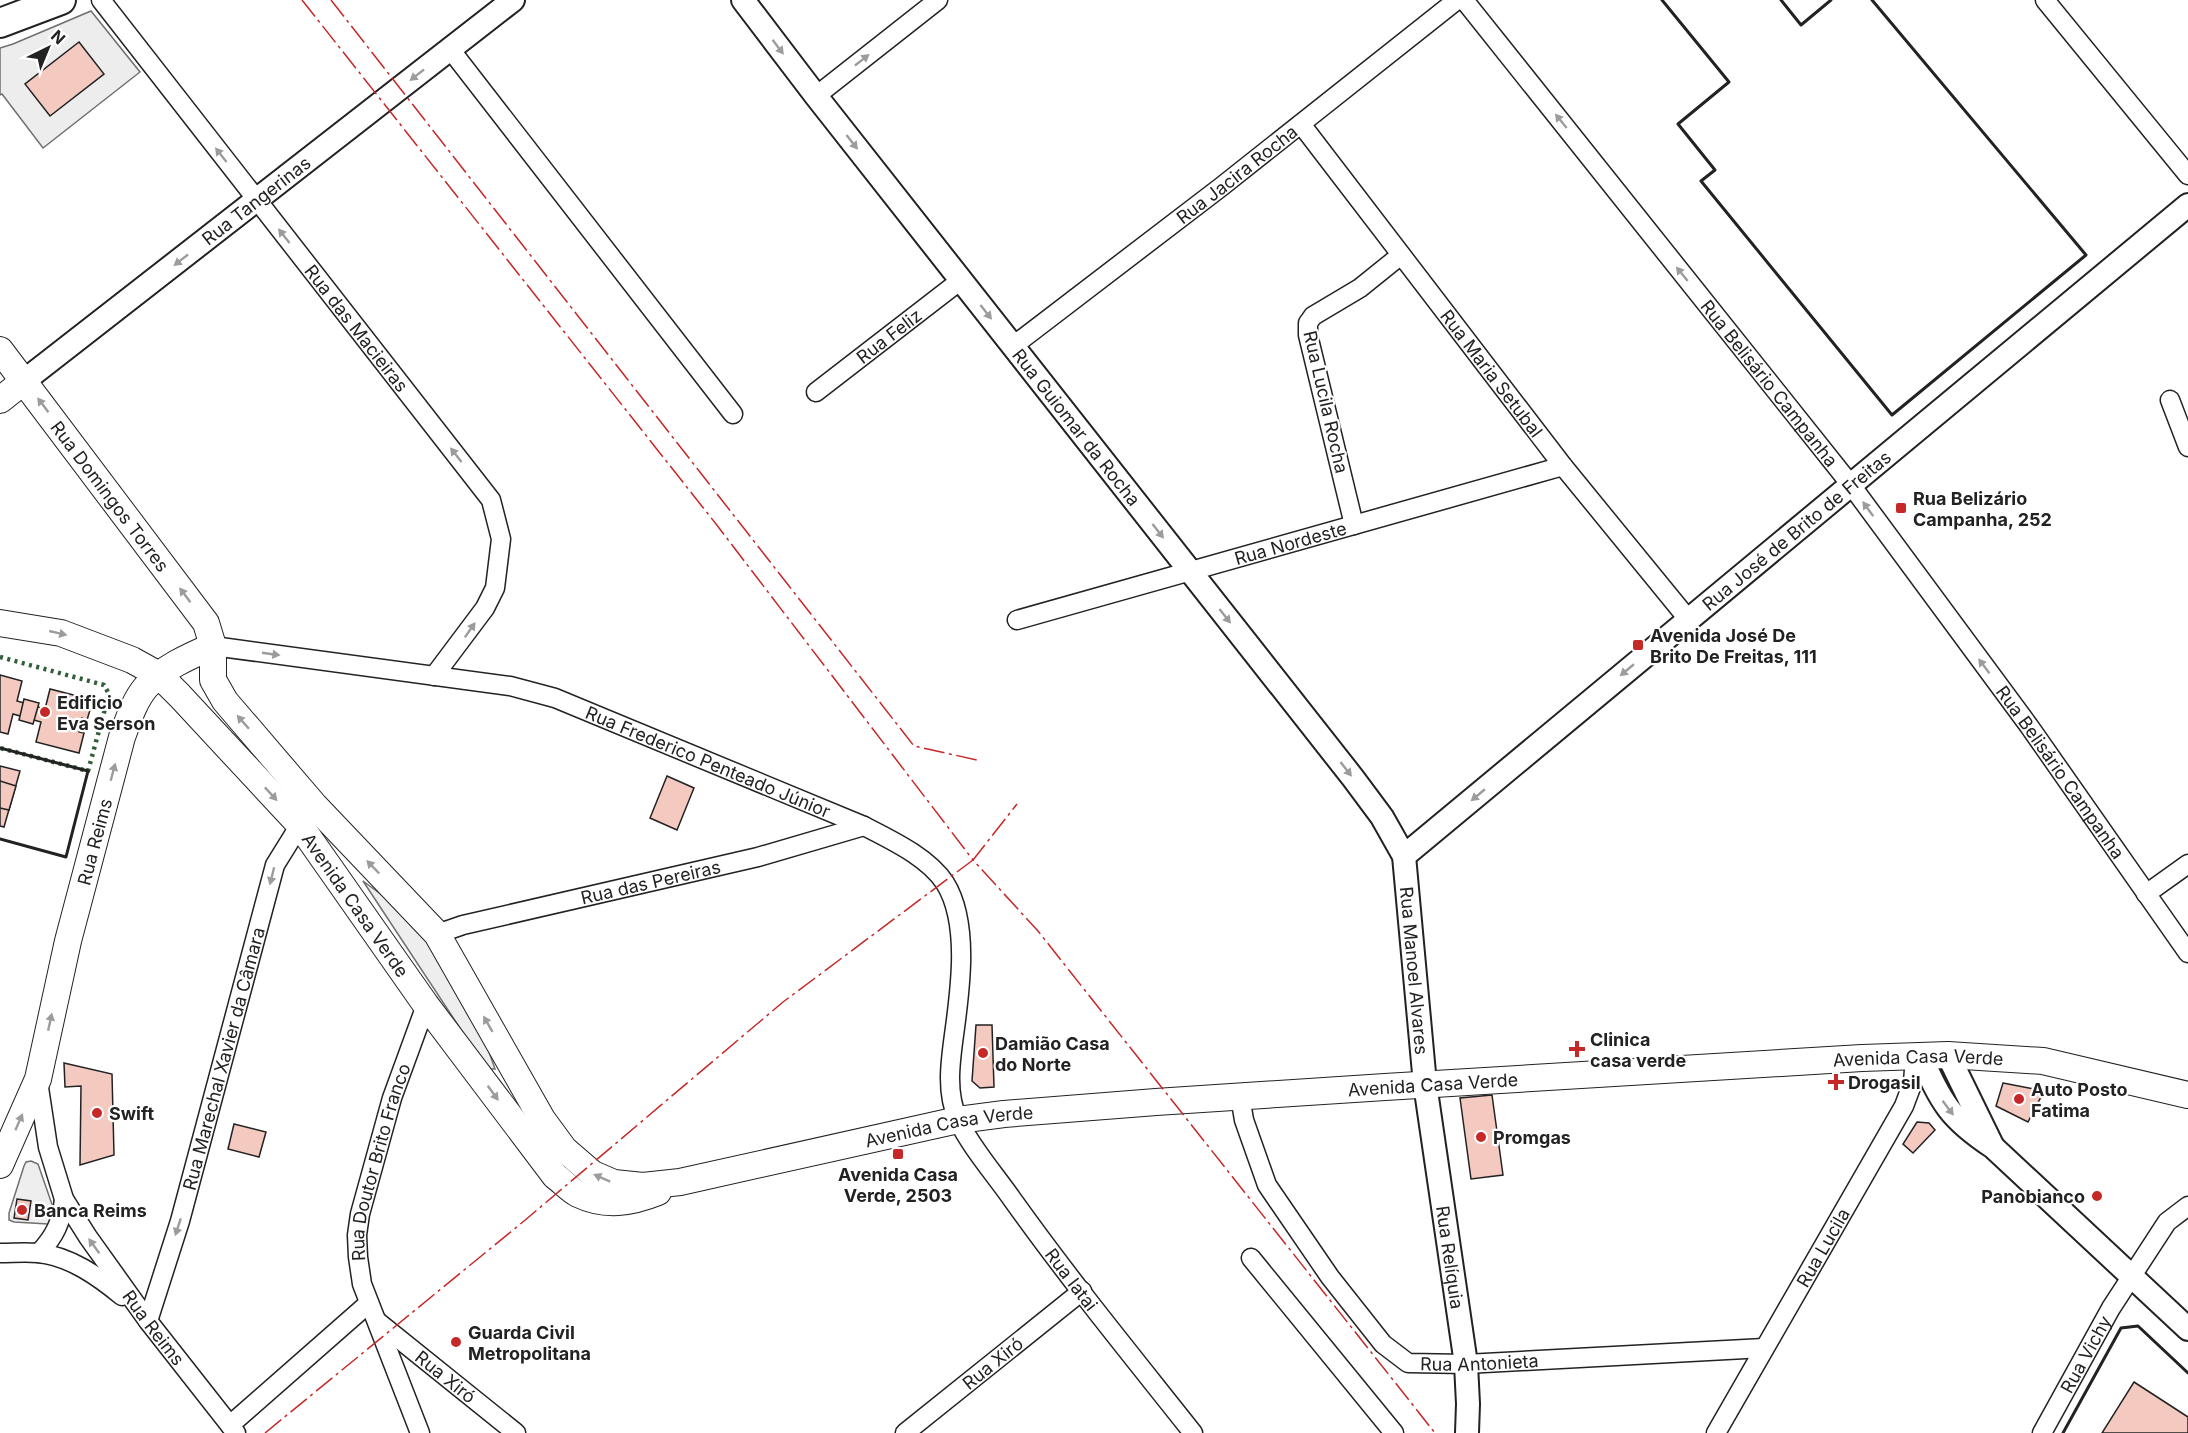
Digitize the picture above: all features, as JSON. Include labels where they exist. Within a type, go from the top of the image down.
[{"type":"main road","points":[[0,23],[61,0]]},
{"type":"main road","name":"Rua Domingos Torres","points":[[0,350],[206,624],[213,646]]},
{"type":"main road","name":"Rua Tangerinas","points":[[0,400],[24,381]]},
{"type":"main road","name":"Avenida Casa Verde","points":[[0,623],[61,633],[132,660],[159,675],[437,934],[542,1119],[564,1149],[593,1174],[614,1183],[643,1186],[680,1182],[958,1120],[1004,1114],[1240,1096],[1827,1060],[1948,1055],[2043,1061],[2188,1095]]},
{"type":"main road","name":"Rua Reims","points":[[0,1165],[38,1079],[68,941],[122,737],[133,710],[145,688],[159,675],[213,646]]},
{"type":"main road","name":"Avenida Casa Verde","points":[[213,646],[213,680],[225,701],[307,815],[426,1005],[555,1176],[577,1193],[596,1200],[622,1203],[637,1201],[680,1182]]},
{"type":"street","name":"Rua das Macieiras","points":[[101,0],[492,500],[501,539],[495,588],[485,608],[434,676]]},
{"type":"street","name":"Rua Tangerinas","points":[[24,381],[513,0]]},
{"type":"street","name":"Rua Guiomar da Rocha","points":[[743,0],[1376,810],[1404,856]]},
{"type":"street","points":[[816,96],[938,0]]},
{"type":"street","name":"Rua Jacira Rocha","points":[[1012,346],[1302,124],[1457,0]]},
{"type":"street","name":"Rua Belisário Campanha","points":[[1464,0],[1851,485],[2029,726],[2188,953]]},
{"type":"street","points":[[2044,0],[2188,175]]},
{"type":"street","points":[[450,49],[733,414]]},
{"type":"street","name":"Rua Maria Setubal","points":[[1302,124],[1563,466],[1688,619]]},
{"type":"street","name":"Rua José de Brito de Freitas","points":[[1404,856],[2188,205]]},
{"type":"street","name":"Rua Lucila Rocha","points":[[1354,525],[1308,335],[1308,323],[1313,316],[1360,288],[1401,255]]},
{"type":"street","name":"Rua Feliz","points":[[816,392],[961,280]]},
{"type":"street","points":[[2170,400],[2188,447]]},
{"type":"street","name":"Rua Nordeste","points":[[1017,620],[1563,466]]},
{"type":"street","name":"Rua Frederico Penteado Júnior","points":[[213,646],[510,686],[555,698],[864,826],[904,846],[945,883],[955,909],[961,936],[960,977],[950,1070],[950,1092],[958,1120]]},
{"type":"street","name":"Rua Marechal Xavier da Câmara","points":[[144,1315],[180,1221],[275,865],[307,815]]},
{"type":"street","name":"Rua das Pereiras","points":[[437,934],[474,922],[758,858],[864,826]]},
{"type":"street","name":"Rua Manoel Alvares","points":[[1404,856],[1425,1084]]},
{"type":"street","points":[[2146,894],[2188,864]]},
{"type":"street","name":"Rua Doutor Brito Franco","points":[[420,1433],[362,1284],[357,1235],[360,1214],[392,1098],[426,1005]]},
{"type":"street","points":[[1948,1055],[1993,1147]]},
{"type":"street","points":[[1918,1057],[1938,1095],[1952,1114],[1970,1132],[1993,1147],[2188,1329]]},
{"type":"street","name":"Rua Lucila","points":[[1716,1433],[1904,1106],[1913,1082],[1918,1057]]},
{"type":"street","name":"Rua Reims","points":[[38,1079],[48,1147],[64,1199],[88,1237],[144,1315],[233,1429]]},
{"type":"street","name":"Rua Relíquia","points":[[1425,1084],[1466,1364],[1467,1433]]},
{"type":"street","name":"Rua Antonieta","points":[[1240,1096],[1244,1120],[1267,1185],[1330,1277],[1383,1344],[1408,1364],[1466,1364],[1764,1348]]},
{"type":"street","name":"Rua Iatai","points":[[958,1120],[1028,1222],[1193,1433]]},
{"type":"street","points":[[39,1253],[57,1231],[64,1199]]},
{"type":"street","name":"Rua Vichy","points":[[2042,1433],[2111,1308],[2167,1222],[2188,1206]]},
{"type":"street","points":[[0,1253],[39,1253],[56,1257],[85,1269],[101,1279],[144,1315]]},
{"type":"street","points":[[1251,1258],[1394,1433]]},
{"type":"street","name":"Rua Xiró","points":[[905,1433],[1082,1291]]},
{"type":"street","points":[[233,1429],[369,1303]]},
{"type":"street","name":"Rua Xiró","points":[[376,1321],[516,1433]]},
{"type":"shaded area","points":[[91,11],[140,72],[43,148],[2,94],[0,95],[0,48]]},
{"type":"shaded area","points":[[363,881],[413,918],[486,1043],[495,1069],[487,1069]]},
{"type":"shaded area","points":[[31,1161],[38,1164],[55,1213],[54,1220],[48,1224],[9,1220],[9,1213],[24,1166],[26,1162]]},
{"type":"building","points":[[79,42],[104,74],[50,116],[25,84]]},
{"type":"building","name":"Edificio Eva Serson","points":[[0,675],[22,681],[17,701],[45,709],[50,689],[93,700],[87,720],[82,718],[79,732],[84,733],[79,753],[36,742],[41,722],[13,714],[8,734],[0,732]]},
{"type":"building","points":[[24,699],[39,703],[33,724],[19,720]]},
{"type":"building","points":[[0,766],[20,771],[4,827],[0,826]]},
{"type":"building","points":[[667,776],[694,788],[677,830],[650,818]]},
{"type":"building","points":[[0,781],[16,786],[9,810],[0,808]]},
{"type":"building","name":"Damião Casa do Norte","points":[[976,1025],[992,1025],[994,1087],[980,1088],[972,1081]]},
{"type":"building","points":[[64,1063],[112,1074],[114,1155],[80,1165],[81,1086],[65,1087]]},
{"type":"building","name":"Auto Posto Fatima","points":[[2003,1083],[2044,1091],[2028,1122],[1996,1106]]},
{"type":"building","name":"Promgas","points":[[1492,1095],[1503,1175],[1471,1179],[1460,1098]]},
{"type":"building","points":[[1917,1122],[1929,1123],[1935,1130],[1913,1153],[1903,1144]]},
{"type":"building","points":[[234,1124],[266,1132],[259,1157],[228,1149]]},
{"type":"building","name":"Banca Reims","points":[[17,1199],[31,1201],[28,1220],[14,1218]]},
{"type":"building","points":[[2134,1382],[2188,1417],[2188,1433],[2102,1433]]},
{"type":"hedge","points":[[0,657],[104,685],[109,694],[88,771],[0,748]]},
{"type":"wall","points":[[1662,0],[1729,82],[1678,124],[1715,170],[1701,181],[1892,415],[2086,255],[1872,0]]},
{"type":"wall","points":[[1781,0],[1801,25],[1831,0]]},
{"type":"wall","points":[[0,748],[88,771],[66,857],[0,839]]},
{"type":"wall","points":[[2063,1433],[2121,1328],[2138,1326],[2188,1373]]},
{"type":"power","points":[[302,0],[716,524],[973,860],[1017,804]]},
{"type":"power","points":[[331,0],[914,746],[977,760]]},
{"type":"power","points":[[265,1433],[524,1221],[783,1002],[973,860],[1038,931],[1435,1433]]},
{"type":"place","name":"Rua Belizário Campanha, 252","points":[[1901,508]]},
{"type":"place","name":"Avenida José De Brito De Freitas, 111","points":[[1638,645]]},
{"type":"place","name":"Edificio Eva Serson","points":[[45,712]]},
{"type":"place","name":"Clinica casa verde","points":[[1577,1049]]},
{"type":"place","name":"Damião Casa do Norte","points":[[983,1053]]},
{"type":"place","name":"Drogasil","points":[[1836,1082]]},
{"type":"place","name":"Auto Posto Fatima","points":[[2019,1099]]},
{"type":"place","name":"Swift","points":[[97,1113]]},
{"type":"place","name":"Promgas","points":[[1481,1137]]},
{"type":"place","name":"Avenida Casa Verde, 2503","points":[[898,1154]]},
{"type":"place","name":"Panobianco","points":[[2097,1196]]},
{"type":"place","name":"Banca Reims","points":[[22,1210]]},
{"type":"place","name":"Guarda Civil Metropolitana","points":[[456,1342]]}]
